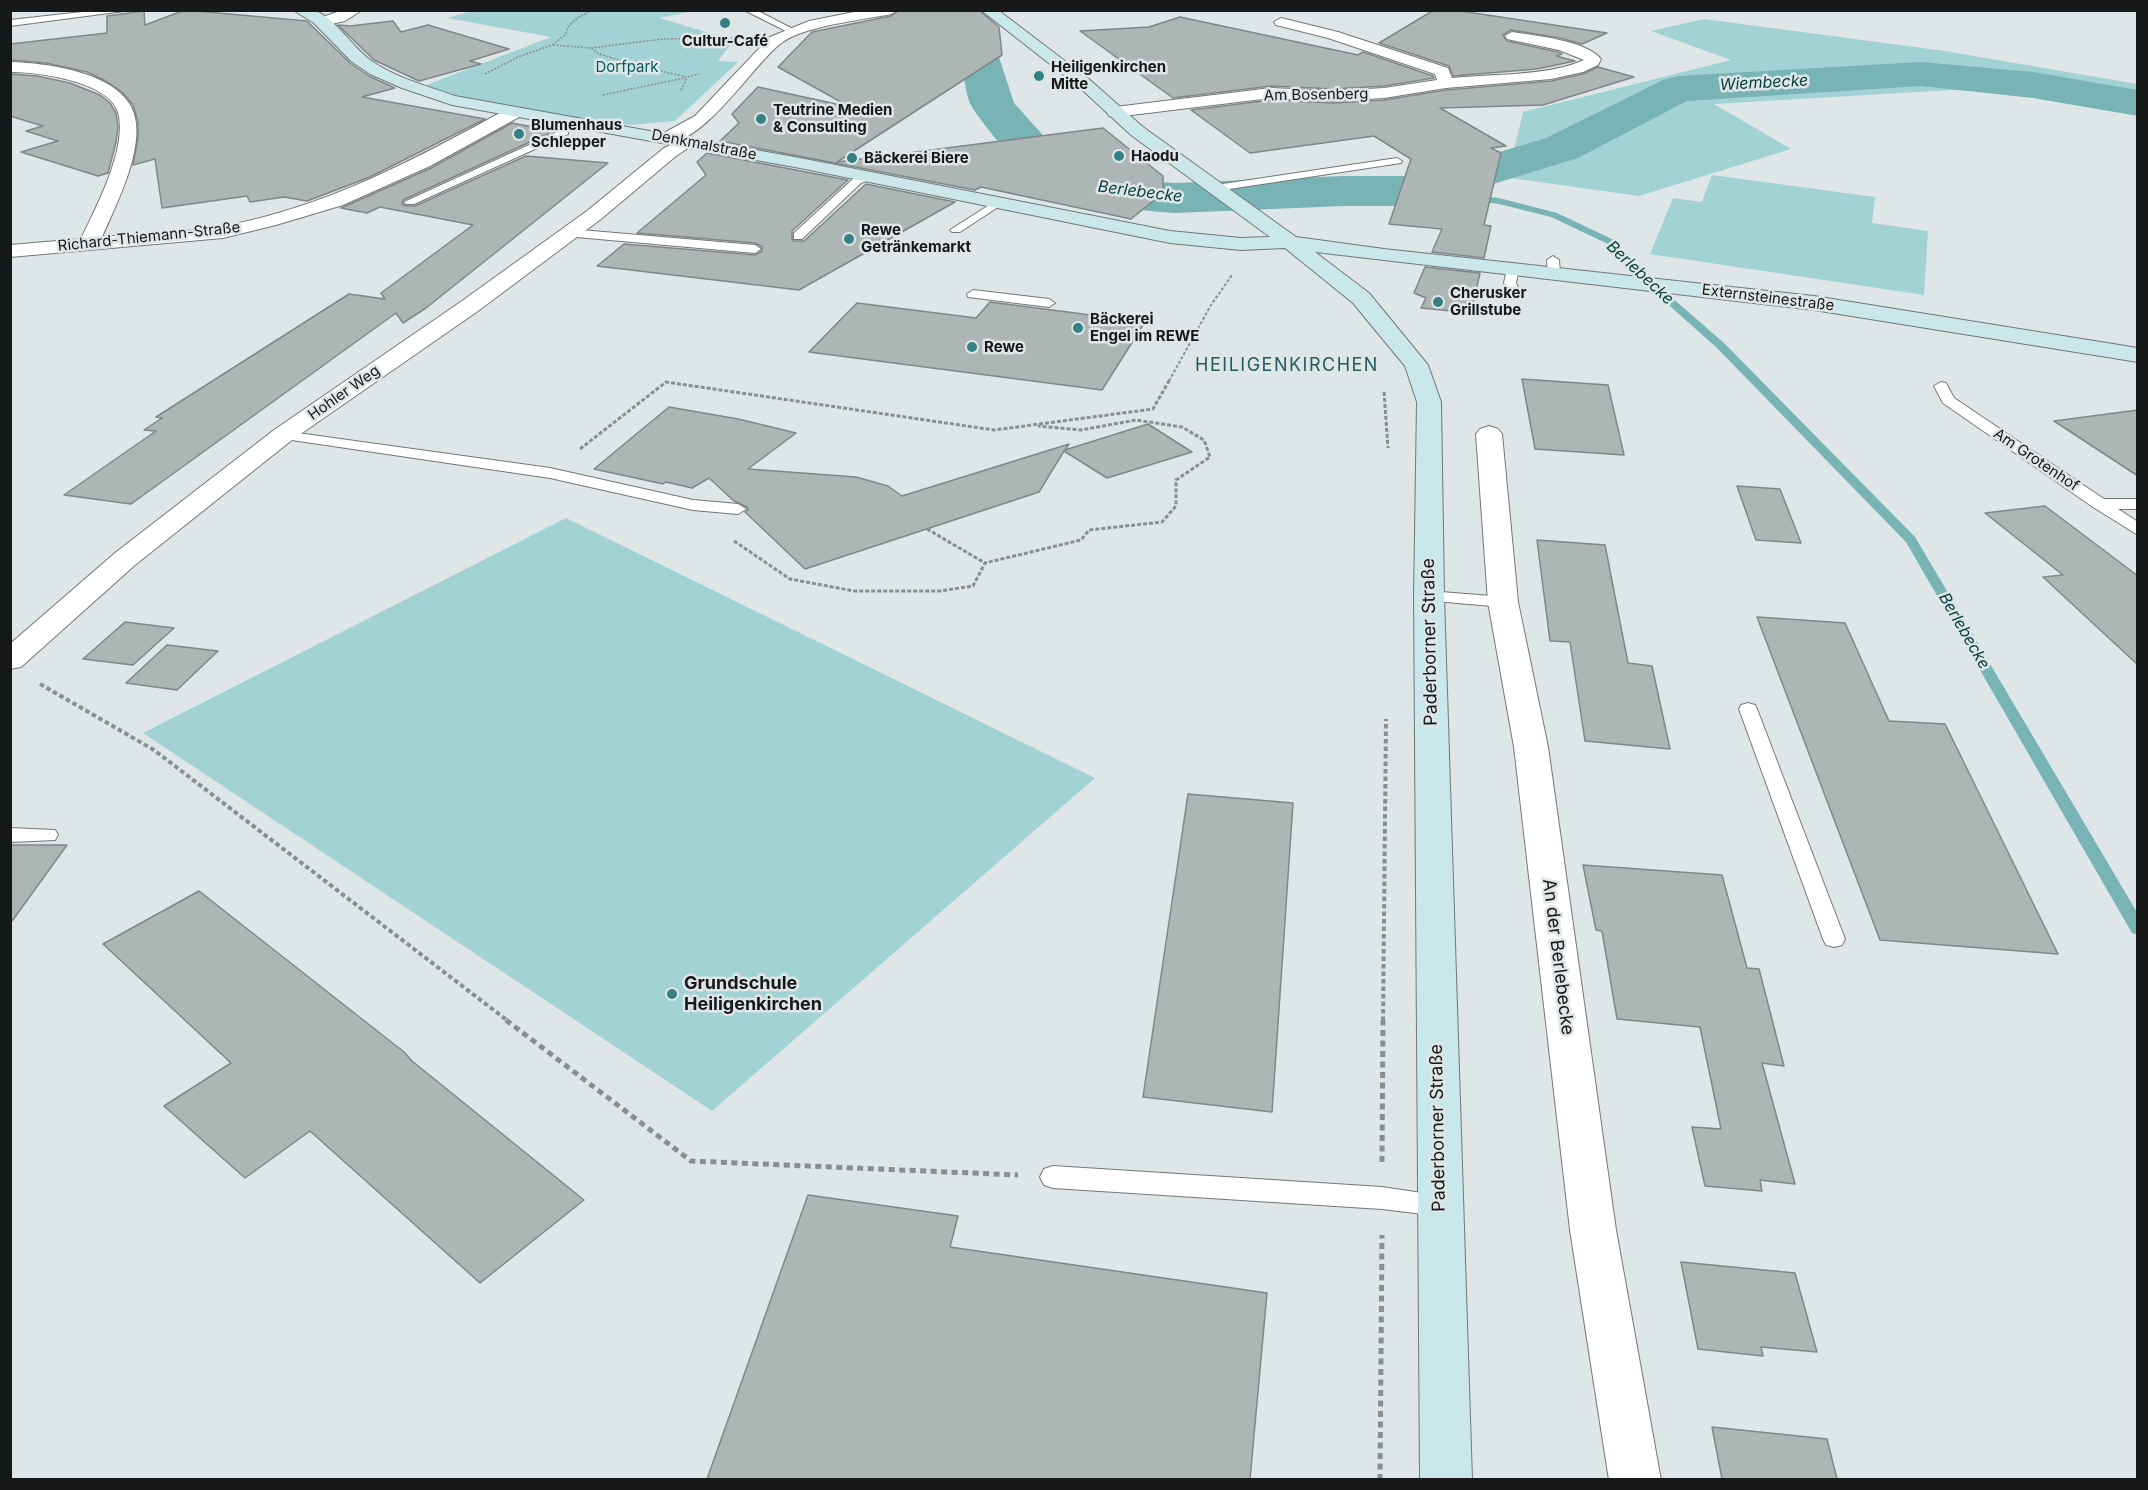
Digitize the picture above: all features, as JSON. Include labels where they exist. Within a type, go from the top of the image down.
[{"type":"main road","name":"Denkmalstraße","points":[[300,10],[322,22],[363,62],[386,76],[406,86],[452,100],[668,138],[1170,237],[1216,243],[1290,242]]},
{"type":"main road","name":"Paderborner Straße","points":[[988,10],[1084,83],[1137,131],[1240,207],[1290,242],[1377,285],[1416,365],[1429,402],[1429,596],[1446,1479]]},
{"type":"main road","name":"Externsteinestraße","points":[[1290,242],[1468,265],[1514,269],[1554,267],[1618,281],[1711,291],[1948,323],[2138,355]]},
{"type":"main road","points":[[1377,285],[1414,269],[1468,265]]},
{"type":"street","points":[[322,22],[340,18],[355,10]]},
{"type":"street","points":[[668,138],[701,120],[775,40],[814,24],[891,10]]},
{"type":"street","points":[[1281,22],[1333,35],[1442,71],[1446,83]]},
{"type":"street","name":"Am Bosenberg","points":[[1115,112],[1271,93],[1334,96],[1384,93],[1446,83],[1551,74],[1577,69],[1592,62],[1593,59],[1586,54],[1550,43],[1512,36]]},
{"type":"street","points":[[18,67],[66,59]]},
{"type":"street","points":[[18,67],[60,72],[99,86],[115,96],[126,112],[126,138],[121,169],[89,243]]},
{"type":"street","name":"Richard-Thiemann-Straße","points":[[10,250],[222,232],[317,207],[440,154],[515,112]]},
{"type":"street","name":"Hohler Weg","points":[[10,660],[125,559],[283,435],[470,306],[569,233],[670,152],[688,142]]},
{"type":"street","name":"An der Berlebecke","points":[[1489,434],[1503,602],[1531,747],[1593,1230],[1635,1479]]},
{"type":"lane","points":[[10,23],[128,10]]},
{"type":"lane","points":[[748,10],[793,31]]},
{"type":"lane","points":[[410,202],[564,132]]},
{"type":"lane","points":[[1216,188],[1397,162]]},
{"type":"lane","points":[[798,236],[857,181],[867,177]]},
{"type":"lane","points":[[956,230],[997,203]]},
{"type":"lane","points":[[569,233],[754,249]]},
{"type":"lane","points":[[1514,269],[1510,283],[1515,295]]},
{"type":"lane","points":[[974,294],[1049,303]]},
{"type":"lane","name":"Am Grotenhof","points":[[1941,386],[1948,400],[2138,530]]},
{"type":"lane","points":[[283,435],[550,473],[693,505],[738,509]]},
{"type":"lane","points":[[2100,504],[2138,504]]},
{"type":"lane","points":[[1429,596],[1503,602]]},
{"type":"lane","points":[[1748,709],[1834,939]]},
{"type":"lane","points":[[10,835],[48,835]]},
{"type":"lane","points":[[1053,1177],[1382,1198],[1440,1205]]},
{"type":"path","points":[[482,75],[518,57],[552,45],[565,35],[576,19],[592,10]]},
{"type":"path","points":[[552,45],[591,48],[692,38],[775,40]]},
{"type":"path","points":[[591,48],[599,54],[635,65],[687,77]]},
{"type":"path","points":[[602,96],[687,77],[732,64],[752,65]]},
{"type":"path","points":[[550,473],[666,382],[994,430],[1154,410],[1211,305],[1234,272]]},
{"type":"path","points":[[1382,382],[1388,453]]},
{"type":"path","points":[[927,529],[985,563],[1081,540],[1089,530],[1162,522],[1176,507],[1176,480],[1210,457],[1204,440],[1182,427],[1136,420],[1081,430],[1030,426]]},
{"type":"path","points":[[738,509],[718,531],[790,579],[854,591],[940,591],[973,586],[985,563]]},
{"type":"path","points":[[37,682],[154,750],[691,1161],[1053,1177]]},
{"type":"path","points":[[1380,1479],[1386,713]]},
{"type":"green space","name":"Dorfpark","points":[[472,11],[692,11],[659,18],[723,37],[731,44],[718,61],[738,62],[675,121],[629,125],[528,110],[441,93],[424,86],[551,37],[447,18]]},
{"type":"green space","points":[[1704,19],[1945,51],[2137,84],[2137,110],[1969,89],[1714,104],[1791,149],[1639,196],[1461,171],[1512,159],[1523,112],[1731,60],[1651,31]]},
{"type":"green space","points":[[1712,175],[1875,197],[1872,223],[1928,231],[1924,295],[1650,254],[1673,198],[1702,202]]},
{"type":"green space","points":[[566,518],[1095,778],[712,1111],[143,733]]},
{"type":"building","points":[[185,10],[307,21],[350,63],[369,76],[395,88],[362,97],[485,119],[370,177],[307,201],[284,197],[250,202],[247,196],[162,208],[155,159],[133,165],[138,122],[133,105],[122,92],[87,72],[46,63],[10,60],[10,44],[107,33],[107,16],[144,11],[145,25]]},
{"type":"building","points":[[900,10],[979,10],[999,27],[1002,55],[837,162],[1103,128],[1163,176],[1163,193],[1131,219],[981,187],[975,190],[720,141],[739,123],[732,114],[758,87],[850,107],[778,67],[812,32],[891,16]]},
{"type":"building","points":[[1434,10],[1454,10],[1607,33],[1582,44],[1511,30],[1503,35],[1507,41],[1558,52],[1562,54],[1556,56],[1575,61],[1537,69],[1453,76],[1449,66],[1379,43]]},
{"type":"building","points":[[1180,17],[1358,55],[1363,52],[1434,78],[1384,86],[1334,89],[1271,86],[1173,98],[1080,31],[1149,27]]},
{"type":"building","points":[[393,21],[401,32],[428,25],[509,49],[470,61],[481,64],[419,81],[374,60],[338,25],[350,26]]},
{"type":"building","points":[[1598,67],[1634,77],[1543,105],[1440,108],[1506,146],[1491,148],[1501,153],[1484,225],[1491,226],[1484,258],[1432,252],[1442,229],[1389,224],[1411,159],[1374,136],[1250,153],[1191,110],[1271,100],[1334,103],[1384,100],[1446,90],[1551,81],[1583,74]]},
{"type":"building","points":[[10,74],[37,76],[70,83],[100,95],[110,103],[116,113],[118,127],[108,173],[98,176],[21,152],[58,141],[26,131],[43,126],[10,116]]},
{"type":"building","points":[[512,123],[554,131],[403,200],[402,204],[415,206],[526,156],[608,163],[426,308],[403,323],[396,313],[131,504],[64,495],[156,431],[144,430],[162,418],[156,417],[349,294],[385,299],[381,293],[473,225],[380,207],[367,213],[341,208],[431,168]]},
{"type":"building","points":[[707,153],[848,180],[792,231],[794,241],[804,241],[866,184],[955,202],[799,290],[597,266],[624,244],[755,255],[762,251],[762,247],[755,243],[637,233],[706,175],[697,162]]},
{"type":"building","points":[[1425,267],[1480,273],[1471,313],[1421,308],[1426,298],[1414,293]]},
{"type":"building","name":"Rewe","points":[[990,302],[1145,322],[1102,390],[809,352],[857,303],[976,318]]},
{"type":"building","points":[[1522,379],[1608,385],[1624,455],[1535,449]]},
{"type":"building","points":[[669,407],[738,419],[796,433],[748,469],[856,477],[888,486],[902,496],[1069,444],[1065,450],[1148,424],[1192,452],[1107,478],[1064,451],[1039,492],[805,569],[745,512],[748,510],[747,507],[734,501],[709,478],[692,488],[594,469]]},
{"type":"building","points":[[2138,410],[2138,476],[2054,421]]},
{"type":"building","points":[[1737,486],[1780,489],[1801,543],[1756,540]]},
{"type":"building","points":[[2045,506],[2138,576],[2138,665],[2043,577],[2063,575],[1985,513]]},
{"type":"building","points":[[1537,540],[1605,545],[1628,663],[1652,666],[1670,749],[1585,741],[1570,642],[1550,641]]},
{"type":"building","points":[[1757,617],[1845,623],[1889,721],[1945,724],[2058,954],[1880,940]]},
{"type":"building","points":[[125,622],[174,628],[133,665],[83,659]]},
{"type":"building","points":[[167,645],[218,651],[177,690],[126,683]]},
{"type":"building","points":[[1188,794],[1293,803],[1272,1112],[1143,1097]]},
{"type":"building","points":[[10,845],[67,845],[10,924]]},
{"type":"building","points":[[1583,865],[1722,875],[1747,968],[1759,969],[1784,1066],[1762,1063],[1795,1184],[1760,1180],[1762,1191],[1705,1186],[1692,1127],[1721,1129],[1700,1027],[1617,1019],[1602,931],[1596,930]]},
{"type":"building","points":[[199,891],[404,1052],[412,1061],[584,1200],[480,1283],[310,1131],[245,1178],[164,1106],[231,1063],[103,944]]},
{"type":"building","points":[[808,1195],[958,1216],[950,1247],[1267,1293],[1250,1479],[707,1479]]},
{"type":"building","points":[[1681,1262],[1795,1273],[1817,1352],[1761,1347],[1763,1356],[1698,1349]]},
{"type":"building","points":[[1712,1427],[1827,1439],[1837,1479],[1722,1479]]},
{"type":"waterway","name":"Wiembecke","points":[[920,10],[966,35],[977,51],[993,106],[1051,173],[1082,184],[1147,196],[1175,198],[1344,191],[1409,191],[1450,182],[1562,148],[1678,89],[1921,74],[2033,85],[2138,103]]},
{"type":"waterway","name":"Berlebecke","points":[[1469,198],[1499,201],[1554,215],[1611,242],[1629,265],[1720,345],[1911,540],[2138,929]]},
{"type":"place","name":"Cultur-Café","points":[[725,23]]},
{"type":"place","name":"Heiligenkirchen Mitte","points":[[1039,76]]},
{"type":"place","name":"Teutrine Medien & Consulting","points":[[761,119]]},
{"type":"place","name":"Blumenhaus Schlepper","points":[[519,134]]},
{"type":"place","name":"Haodu","points":[[1119,156]]},
{"type":"place","name":"Bäckerei Biere","points":[[852,158]]},
{"type":"place","name":"Rewe Getränkemarkt","points":[[849,239]]},
{"type":"place","name":"Cherusker Grillstube","points":[[1438,302]]},
{"type":"place","name":"Bäckerei Engel im REWE","points":[[1078,328]]},
{"type":"place","name":"Rewe","points":[[972,347]]},
{"type":"place","name":"Grundschule Heiligenkirchen","points":[[672,994]]},
{"type":"district","name":"HEILIGENKIRCHEN","points":[[1287,366]]}]
